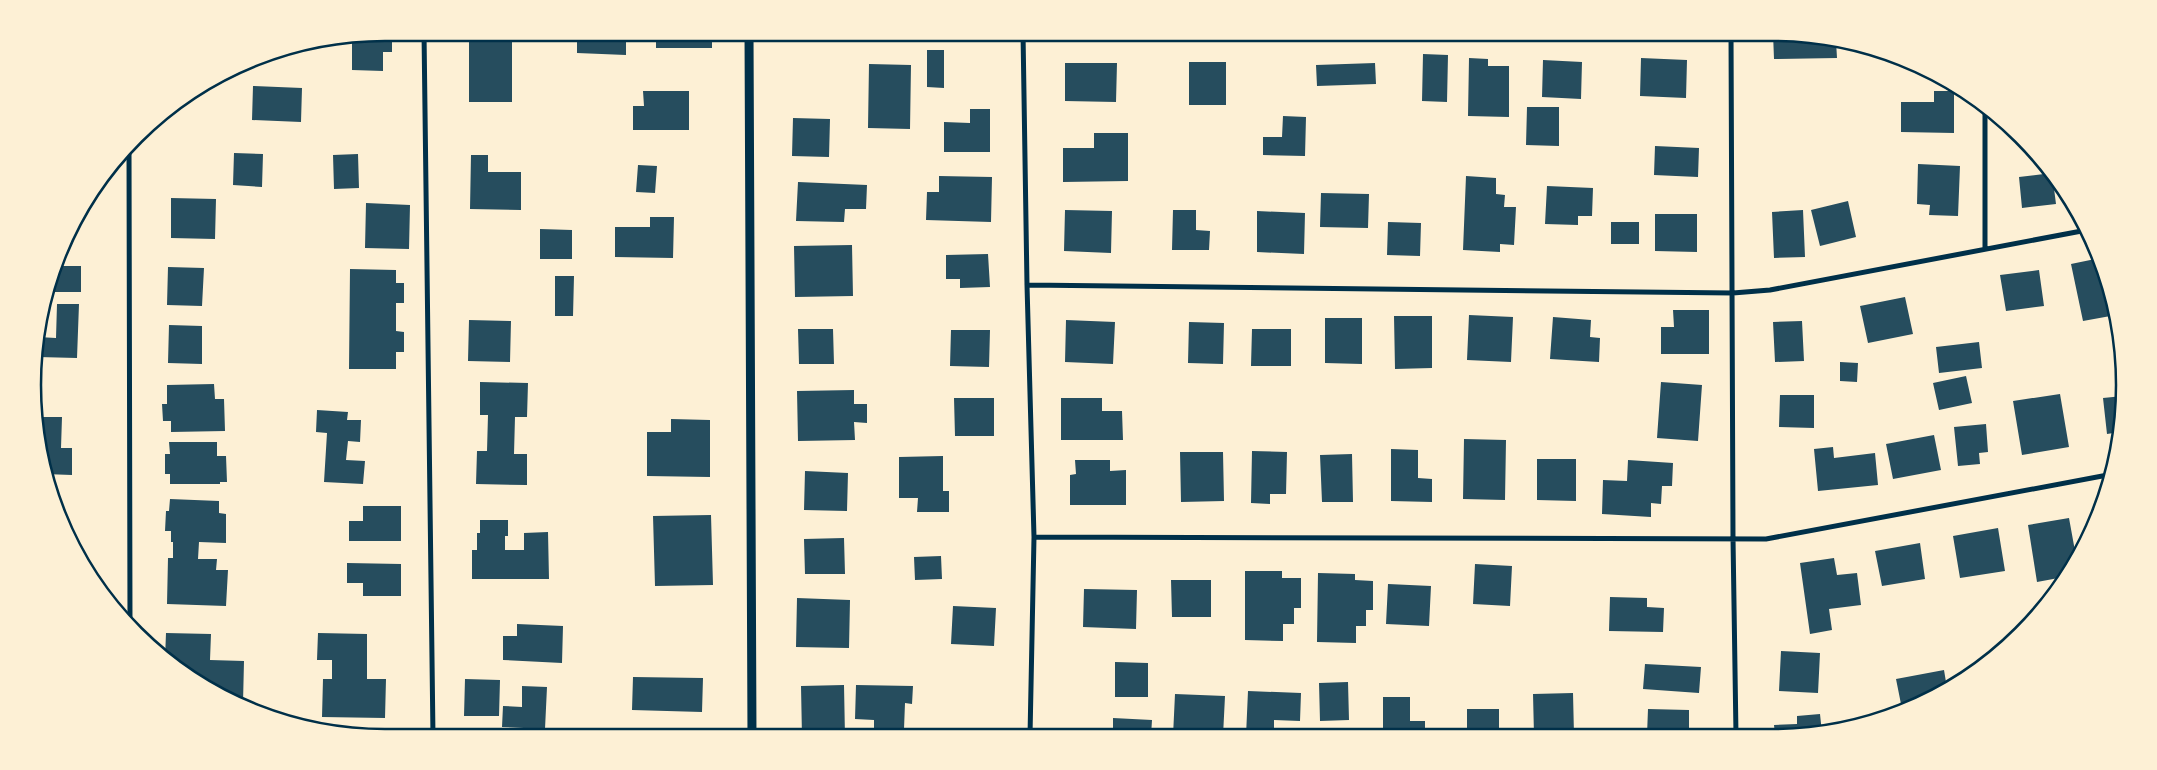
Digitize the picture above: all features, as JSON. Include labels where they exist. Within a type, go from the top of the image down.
[{"type":"street","points":[[424,41],[433,729]]},
{"type":"street","points":[[749,41],[752,729]]},
{"type":"street","points":[[1023,41],[1026,285],[1034,537],[1030,729]]},
{"type":"street","points":[[1731,41],[1733,538],[1736,729]]},
{"type":"street","points":[[1985,115],[1985,247]]},
{"type":"street","points":[[129,156],[130,615]]},
{"type":"street","points":[[1026,285],[1733,293],[1770,290],[1985,247],[2079,231]]},
{"type":"street","points":[[1034,537],[1766,539],[2103,476]]},
{"type":"building","points":[[392,41],[392,52],[383,52],[383,71],[352,70],[352,43]]},
{"type":"building","points":[[469,41],[512,41],[512,102],[469,102]]},
{"type":"building","points":[[577,41],[626,41],[626,55],[577,53]]},
{"type":"building","points":[[656,41],[712,41],[712,48],[656,48]]},
{"type":"building","points":[[1773,41],[1817,44],[1836,48],[1837,58],[1774,59]]},
{"type":"building","points":[[927,50],[944,50],[944,88],[927,87]]},
{"type":"building","points":[[1423,54],[1448,55],[1447,102],[1422,101]]},
{"type":"building","points":[[1469,58],[1488,59],[1488,66],[1509,66],[1509,117],[1468,116]]},
{"type":"building","points":[[1641,58],[1687,60],[1686,98],[1640,96]]},
{"type":"building","points":[[1543,60],[1582,62],[1581,99],[1542,97]]},
{"type":"building","points":[[1189,62],[1226,62],[1226,105],[1189,105]]},
{"type":"building","points":[[1065,63],[1117,63],[1116,102],[1065,101]]},
{"type":"building","points":[[1375,63],[1376,84],[1317,86],[1316,65]]},
{"type":"building","points":[[869,64],[911,65],[910,129],[868,128]]},
{"type":"building","points":[[253,86],[302,88],[301,122],[252,120]]},
{"type":"building","points":[[643,91],[689,91],[689,130],[633,130],[633,106],[644,106]]},
{"type":"building","points":[[1934,91],[1950,91],[1954,93],[1954,133],[1901,132],[1901,102],[1934,102]]},
{"type":"building","points":[[1527,107],[1559,107],[1559,146],[1526,145]]},
{"type":"building","points":[[970,109],[990,109],[990,152],[944,152],[944,122],[970,123]]},
{"type":"building","points":[[1283,116],[1306,117],[1305,156],[1263,155],[1263,137],[1282,137]]},
{"type":"building","points":[[793,118],[830,119],[829,157],[792,156]]},
{"type":"building","points":[[1094,133],[1128,133],[1128,181],[1063,182],[1063,148],[1094,148]]},
{"type":"building","points":[[1655,146],[1699,148],[1698,177],[1654,175]]},
{"type":"building","points":[[234,153],[263,154],[262,187],[233,185]]},
{"type":"building","points":[[358,154],[359,188],[334,189],[333,155]]},
{"type":"building","points":[[471,155],[488,155],[488,172],[521,172],[521,210],[470,209]]},
{"type":"building","points":[[1918,164],[1960,166],[1958,216],[1929,215],[1930,205],[1917,204]]},
{"type":"building","points":[[638,165],[657,166],[655,193],[636,192]]},
{"type":"building","points":[[2043,174],[2054,188],[2056,204],[2022,208],[2019,177]]},
{"type":"building","points":[[939,176],[992,177],[991,222],[926,220],[927,192],[939,192]]},
{"type":"building","points":[[1466,176],[1496,178],[1496,194],[1505,195],[1504,207],[1516,207],[1514,245],[1500,244],[1500,252],[1463,250]]},
{"type":"building","points":[[798,182],[867,185],[866,209],[845,209],[844,222],[796,221]]},
{"type":"building","points":[[1547,186],[1593,188],[1592,216],[1578,216],[1578,225],[1545,224]]},
{"type":"building","points":[[1321,193],[1369,194],[1368,228],[1320,227]]},
{"type":"building","points":[[171,198],[216,199],[215,239],[171,238]]},
{"type":"building","points":[[1848,201],[1856,237],[1820,246],[1811,210]]},
{"type":"building","points":[[366,203],[410,205],[409,249],[365,248]]},
{"type":"building","points":[[1065,210],[1112,211],[1111,253],[1064,251]]},
{"type":"building","points":[[1173,210],[1196,210],[1196,230],[1210,231],[1209,250],[1172,250]]},
{"type":"building","points":[[1803,210],[1805,257],[1774,258],[1772,212]]},
{"type":"building","points":[[1257,211],[1305,213],[1304,254],[1257,252]]},
{"type":"building","points":[[1655,214],[1697,214],[1697,252],[1655,251]]},
{"type":"building","points":[[650,217],[674,217],[673,258],[615,257],[615,227],[650,227]]},
{"type":"building","points":[[1388,222],[1421,223],[1420,256],[1387,255]]},
{"type":"building","points":[[1611,222],[1639,222],[1639,244],[1611,244]]},
{"type":"building","points":[[540,229],[572,230],[572,259],[540,259]]},
{"type":"building","points":[[852,245],[853,296],[795,297],[794,246]]},
{"type":"building","points":[[988,254],[990,287],[960,288],[960,279],[946,279],[946,255]]},
{"type":"building","points":[[2092,260],[2109,316],[2083,321],[2071,264]]},
{"type":"building","points":[[62,266],[81,266],[81,292],[54,292]]},
{"type":"building","points":[[168,267],[204,268],[202,306],[167,305]]},
{"type":"building","points":[[350,269],[396,270],[396,283],[404,283],[404,303],[396,303],[396,331],[404,332],[404,352],[396,352],[396,369],[349,369]]},
{"type":"building","points":[[2039,270],[2044,306],[2006,311],[2000,275]]},
{"type":"building","points":[[555,276],[574,276],[573,316],[555,316]]},
{"type":"building","points":[[1905,297],[1913,334],[1868,343],[1860,306]]},
{"type":"building","points":[[57,304],[79,304],[77,358],[43,357],[44,337],[56,338]]},
{"type":"building","points":[[1673,310],[1709,310],[1709,354],[1661,354],[1661,327],[1674,327]]},
{"type":"building","points":[[1469,315],[1513,317],[1511,362],[1467,360]]},
{"type":"building","points":[[1394,316],[1432,316],[1432,368],[1395,369]]},
{"type":"building","points":[[1553,317],[1591,320],[1590,337],[1600,338],[1599,362],[1550,359]]},
{"type":"building","points":[[1325,318],[1362,318],[1362,364],[1325,363]]},
{"type":"building","points":[[469,320],[511,321],[510,362],[468,361]]},
{"type":"building","points":[[1066,320],[1115,322],[1113,364],[1065,362]]},
{"type":"building","points":[[1802,321],[1804,361],[1775,362],[1773,322]]},
{"type":"building","points":[[1189,322],[1224,323],[1223,364],[1188,363]]},
{"type":"building","points":[[169,325],[202,326],[202,364],[168,363]]},
{"type":"building","points":[[798,329],[833,329],[834,364],[799,364]]},
{"type":"building","points":[[1252,329],[1291,329],[1291,366],[1251,366]]},
{"type":"building","points":[[951,330],[990,330],[989,367],[950,366]]},
{"type":"building","points":[[1979,342],[1982,368],[1939,373],[1936,347]]},
{"type":"building","points":[[1840,362],[1858,363],[1857,382],[1840,381]]},
{"type":"building","points":[[1966,376],[1972,403],[1939,410],[1933,383]]},
{"type":"building","points":[[480,382],[528,383],[527,417],[515,417],[514,454],[527,454],[527,485],[476,484],[477,451],[487,451],[488,415],[480,415]]},
{"type":"building","points":[[1661,382],[1702,385],[1698,441],[1657,438]]},
{"type":"building","points":[[214,384],[215,399],[224,399],[225,431],[171,432],[171,421],[163,421],[162,404],[167,404],[167,385]]},
{"type":"building","points":[[854,390],[854,404],[867,404],[867,423],[854,422],[855,440],[798,441],[797,391]]},
{"type":"building","points":[[2060,394],[2069,447],[2022,455],[2013,401]]},
{"type":"building","points":[[1780,395],[1814,395],[1814,428],[1779,427]]},
{"type":"building","points":[[2115,397],[2112,433],[2107,434],[2103,398]]},
{"type":"building","points":[[954,398],[994,398],[994,436],[955,436]]},
{"type":"building","points":[[1061,398],[1102,398],[1102,411],[1122,411],[1123,440],[1061,440]]},
{"type":"building","points":[[317,410],[348,412],[347,420],[361,420],[360,442],[348,441],[346,460],[365,461],[363,484],[324,482],[327,433],[316,432]]},
{"type":"building","points":[[43,417],[62,417],[61,448],[72,448],[72,475],[53,474]]},
{"type":"building","points":[[671,419],[710,420],[710,477],[647,476],[647,432],[671,432]]},
{"type":"building","points":[[1986,424],[1988,452],[1979,453],[1980,464],[1958,466],[1954,427]]},
{"type":"building","points":[[1934,435],[1941,470],[1893,479],[1886,444]]},
{"type":"building","points":[[1464,439],[1506,440],[1505,500],[1463,499]]},
{"type":"building","points":[[169,442],[217,442],[217,456],[226,456],[227,482],[220,482],[220,484],[170,484],[170,474],[165,474],[165,454],[170,454]]},
{"type":"building","points":[[1833,447],[1834,458],[1875,453],[1878,485],[1818,491],[1814,449]]},
{"type":"building","points":[[1391,449],[1418,450],[1418,478],[1432,479],[1432,502],[1391,501]]},
{"type":"building","points":[[1252,451],[1287,452],[1286,494],[1270,494],[1270,504],[1251,503]]},
{"type":"building","points":[[1180,452],[1223,452],[1224,501],[1181,502]]},
{"type":"building","points":[[1352,454],[1353,502],[1322,502],[1320,455]]},
{"type":"building","points":[[943,456],[943,491],[949,491],[949,512],[917,512],[918,498],[899,498],[899,457]]},
{"type":"building","points":[[1537,459],[1576,459],[1576,501],[1537,500]]},
{"type":"building","points":[[1075,460],[1110,460],[1110,471],[1126,470],[1126,505],[1070,505],[1070,475],[1076,474]]},
{"type":"building","points":[[1628,460],[1673,463],[1672,486],[1662,486],[1661,504],[1651,503],[1651,517],[1602,514],[1603,480],[1627,481]]},
{"type":"building","points":[[805,471],[848,473],[847,511],[804,510]]},
{"type":"building","points":[[170,499],[219,501],[219,513],[226,514],[226,543],[199,542],[198,559],[217,559],[216,570],[228,570],[226,606],[167,604],[168,558],[173,558],[171,531],[165,531],[166,511],[169,511]]},
{"type":"building","points":[[363,506],[401,506],[401,541],[349,541],[349,521],[363,521]]},
{"type":"building","points":[[711,515],[713,585],[655,586],[653,516]]},
{"type":"building","points":[[2069,518],[2074,548],[2056,578],[2037,582],[2028,525]]},
{"type":"building","points":[[480,520],[508,520],[508,536],[505,536],[505,550],[524,550],[524,533],[548,532],[549,579],[472,579],[472,550],[477,550],[477,533],[480,533]]},
{"type":"building","points":[[1998,528],[2005,571],[1960,578],[1953,536]]},
{"type":"building","points":[[844,538],[845,574],[805,574],[804,539]]},
{"type":"building","points":[[1920,543],[1925,579],[1882,586],[1875,551]]},
{"type":"building","points":[[941,556],[942,579],[915,580],[914,557]]},
{"type":"building","points":[[1834,558],[1837,575],[1857,573],[1861,605],[1829,609],[1832,630],[1810,634],[1800,563]]},
{"type":"building","points":[[347,563],[401,564],[401,596],[363,596],[363,583],[347,583]]},
{"type":"building","points":[[1475,564],[1512,566],[1510,606],[1473,604]]},
{"type":"building","points":[[1245,571],[1282,571],[1282,578],[1301,578],[1301,608],[1294,608],[1294,624],[1283,624],[1283,641],[1245,640]]},
{"type":"building","points":[[1318,573],[1355,574],[1355,580],[1373,581],[1373,610],[1366,610],[1366,626],[1356,626],[1356,643],[1317,642]]},
{"type":"building","points":[[1171,580],[1211,580],[1211,617],[1172,617]]},
{"type":"building","points":[[1388,584],[1431,586],[1429,626],[1386,624]]},
{"type":"building","points":[[1084,589],[1137,590],[1136,629],[1083,627]]},
{"type":"building","points":[[1610,597],[1647,598],[1647,607],[1664,608],[1663,632],[1609,631]]},
{"type":"building","points":[[797,598],[850,600],[849,648],[796,647]]},
{"type":"building","points":[[953,606],[996,608],[994,646],[951,644]]},
{"type":"building","points":[[517,624],[563,626],[562,663],[503,660],[503,636],[517,636]]},
{"type":"building","points":[[166,633],[211,634],[210,660],[244,661],[243,698],[213,683],[165,649]]},
{"type":"building","points":[[318,633],[367,634],[367,679],[386,679],[385,718],[322,717],[323,679],[332,679],[332,660],[317,660]]},
{"type":"building","points":[[1781,651],[1820,653],[1818,693],[1779,691]]},
{"type":"building","points":[[1115,662],[1148,663],[1148,697],[1115,697]]},
{"type":"building","points":[[1645,664],[1701,667],[1699,693],[1643,689]]},
{"type":"building","points":[[1944,670],[1946,682],[1901,704],[1896,679]]},
{"type":"building","points":[[633,677],[703,678],[702,712],[632,710]]},
{"type":"building","points":[[465,679],[500,680],[499,716],[464,716]]},
{"type":"building","points":[[1348,682],[1349,720],[1320,721],[1319,683]]},
{"type":"building","points":[[844,685],[845,729],[802,729],[801,686]]},
{"type":"building","points":[[856,685],[913,686],[912,704],[905,703],[904,729],[874,728],[874,720],[855,719]]},
{"type":"building","points":[[522,686],[547,687],[545,729],[502,727],[503,706],[522,707]]},
{"type":"building","points":[[1248,691],[1301,693],[1300,721],[1274,720],[1274,729],[1246,729]]},
{"type":"building","points":[[1573,693],[1574,729],[1534,729],[1533,694]]},
{"type":"building","points":[[1175,694],[1225,696],[1223,729],[1173,729]]},
{"type":"building","points":[[1383,697],[1410,697],[1410,721],[1425,721],[1425,729],[1383,729]]},
{"type":"building","points":[[1467,709],[1499,709],[1499,729],[1467,729]]},
{"type":"building","points":[[1648,709],[1689,710],[1689,729],[1647,729]]},
{"type":"building","points":[[1820,714],[1821,725],[1774,729],[1774,725],[1797,724],[1797,716]]},
{"type":"building","points":[[1113,718],[1152,720],[1151,729],[1113,729]]}]
